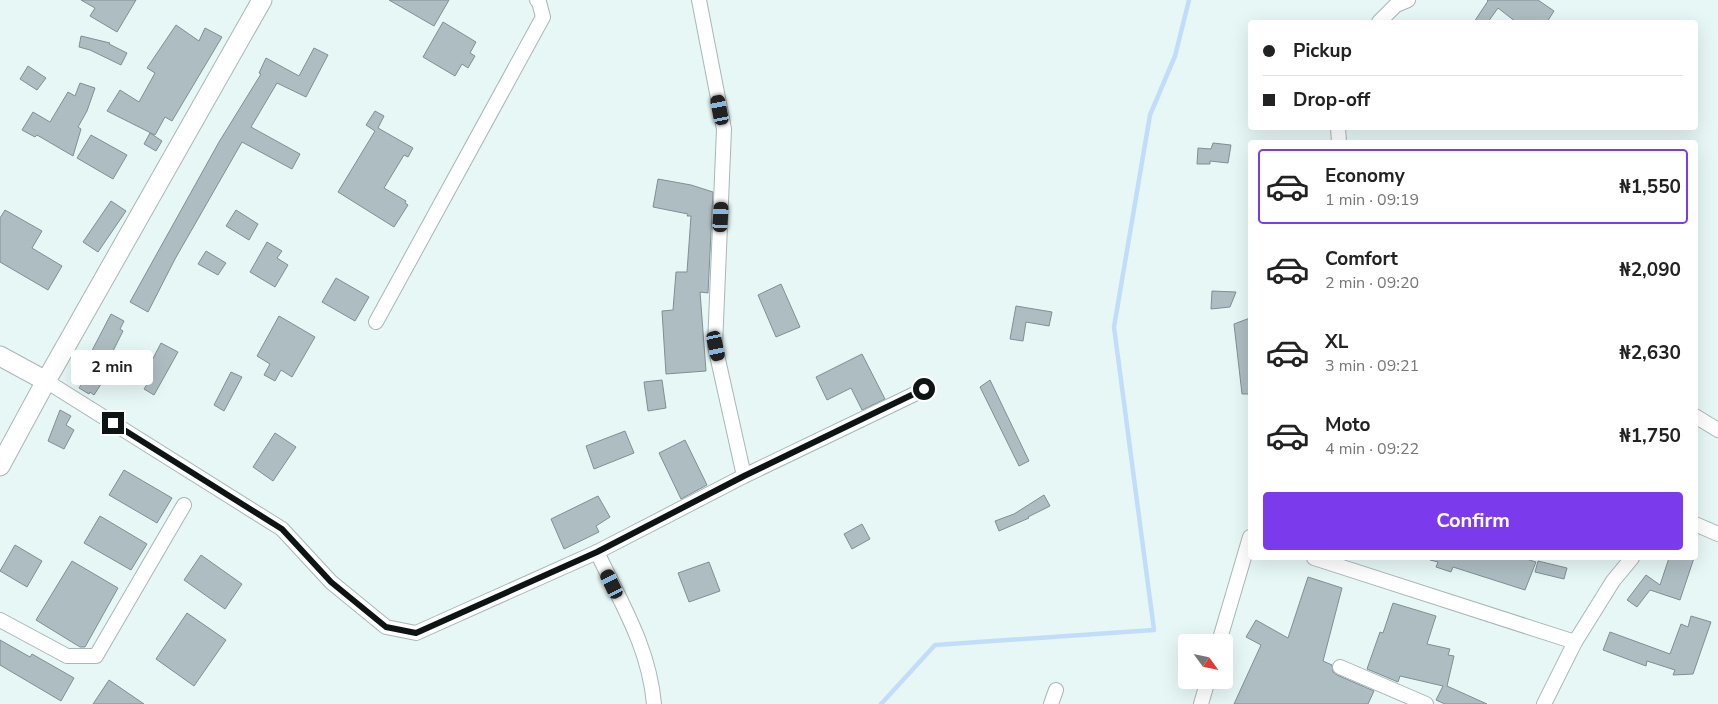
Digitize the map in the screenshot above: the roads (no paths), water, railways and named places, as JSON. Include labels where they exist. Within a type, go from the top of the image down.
[{"type":"main road","points":[[0,466],[46,381],[262,0]]},
{"type":"main road","points":[[0,356],[46,381]]},
{"type":"street","points":[[376,322],[543,17],[539,2],[536,0]]},
{"type":"street","points":[[699,0],[724,129],[716,346],[744,476]]},
{"type":"street","points":[[1381,20],[1396,5],[1408,0]]},
{"type":"street","points":[[46,381],[282,529],[331,582],[386,627],[416,633],[597,552],[744,476],[924,389]]},
{"type":"street","points":[[1698,418],[1718,430]]},
{"type":"street","points":[[0,620],[67,656],[96,656],[184,505]]},
{"type":"street","points":[[1698,525],[1718,534]]},
{"type":"street","points":[[1221,634],[1248,544]]},
{"type":"street","points":[[597,552],[643,648],[652,682],[654,704]]},
{"type":"street","points":[[1320,560],[1575,642]]},
{"type":"street","points":[[1544,704],[1575,642],[1613,581],[1630,560]]},
{"type":"street","points":[[1340,667],[1426,704]]},
{"type":"street","points":[[1201,704],[1205,689]]},
{"type":"street","points":[[1051,704],[1056,690]]},
{"type":"waterway","points":[[881,704],[935,645],[1154,630],[1114,327],[1150,115],[1175,56],[1189,0]]}]
